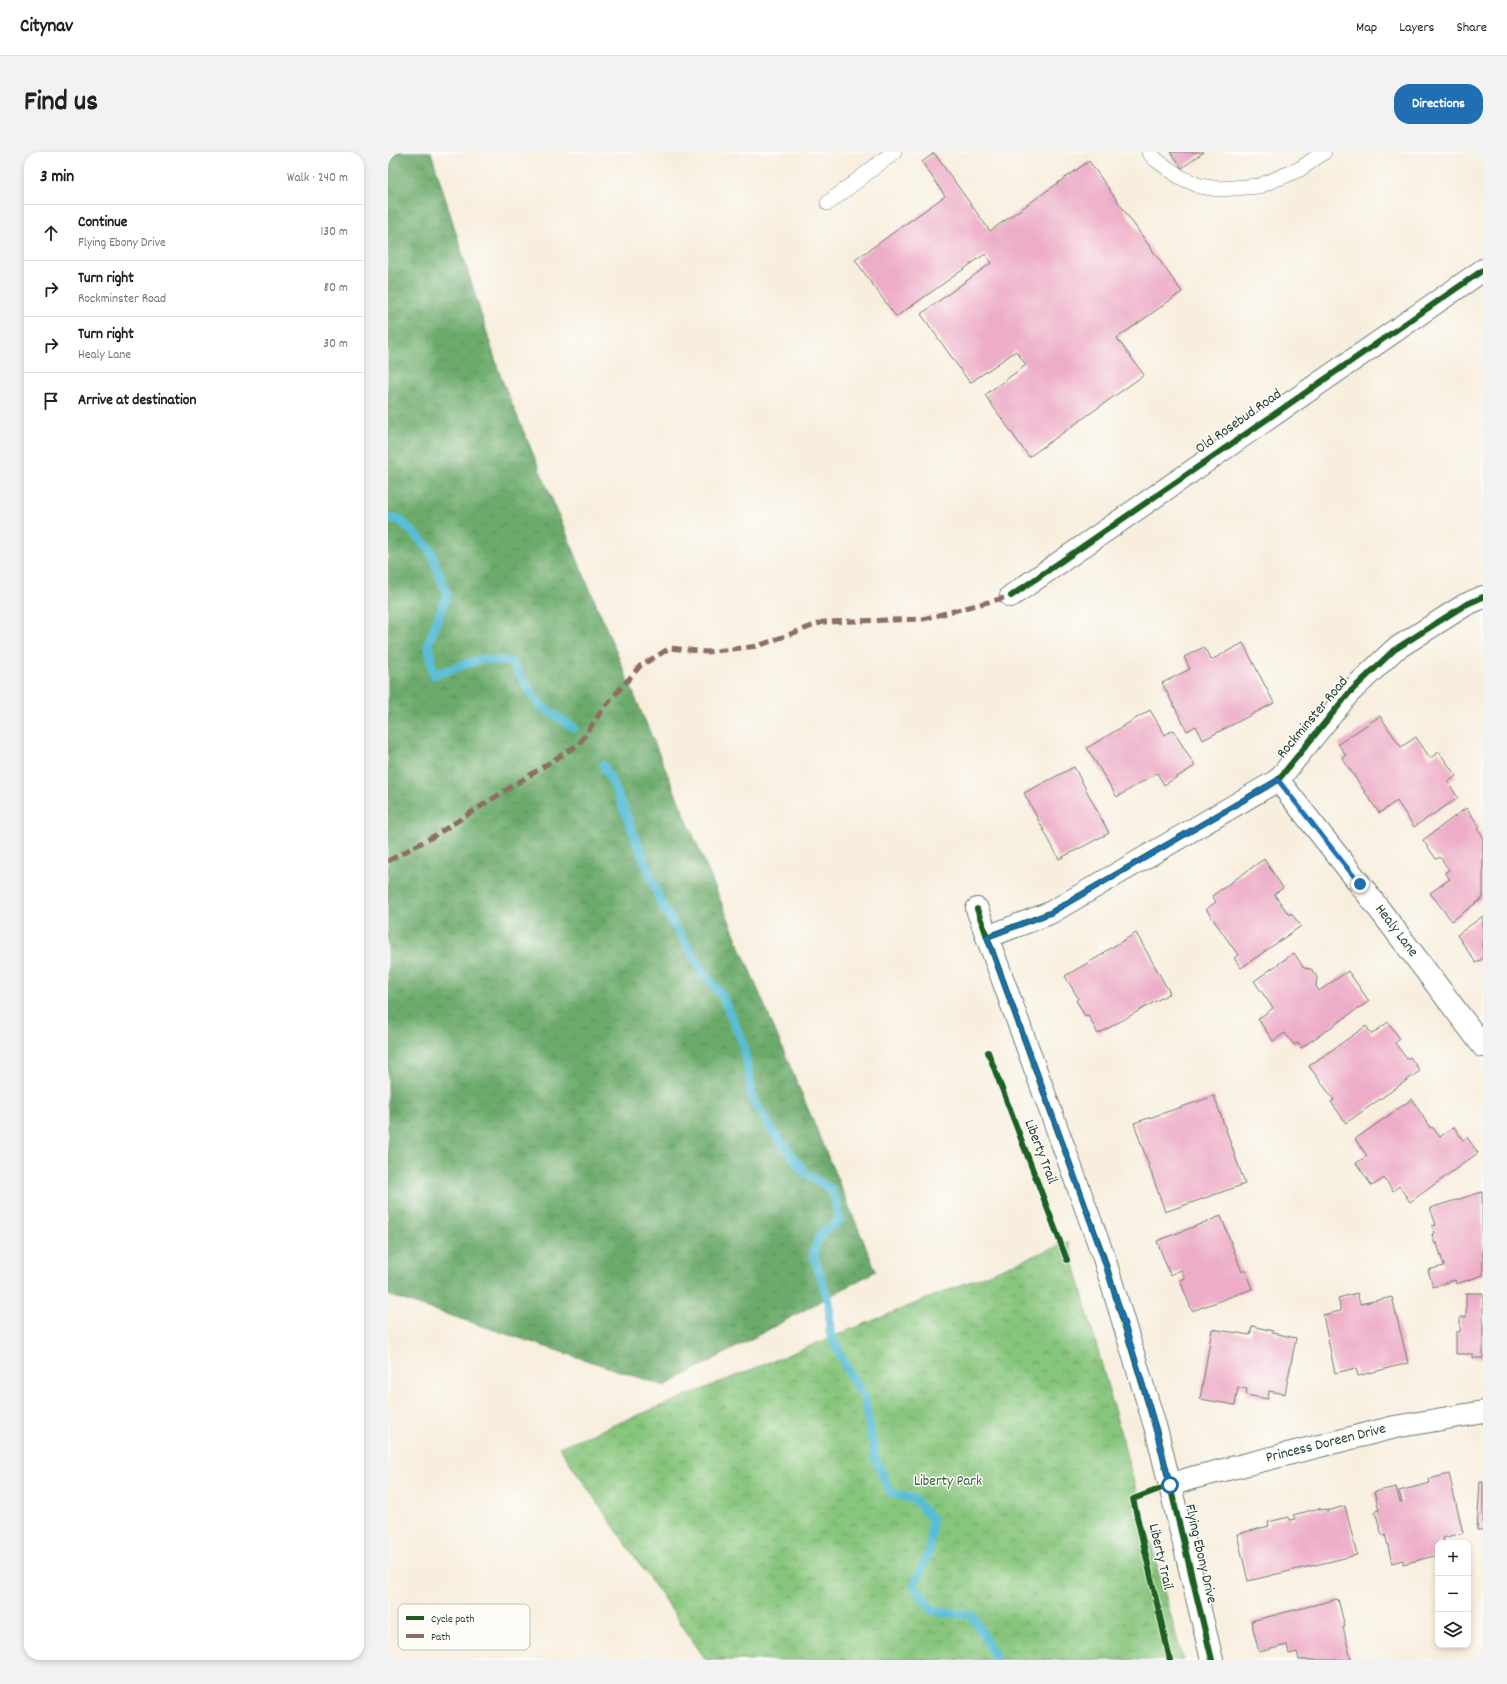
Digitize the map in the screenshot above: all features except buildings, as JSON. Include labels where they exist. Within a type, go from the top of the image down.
[{"type":"street","name":"Old Rosebud Road","points":[[1011,596],[1483,270]]},
{"type":"street","name":"Rockminster Road","points":[[987,937],[1050,913],[1278,780],[1349,694],[1394,650],[1465,605],[1483,597]]},
{"type":"street","name":"Healy Lane","points":[[1278,780],[1360,884],[1483,1046]]},
{"type":"street","name":"Flying Ebony Drive","points":[[977,909],[1104,1258],[1158,1436],[1212,1660]]},
{"type":"street","name":"Princess Doreen Drive","points":[[1170,1485],[1192,1478],[1395,1427],[1483,1412]]},
{"type":"lane","points":[[828,203],[894,152]]},
{"type":"lane","points":[[1149,152],[1154,159],[1180,177],[1200,186],[1219,189],[1259,186],[1300,169],[1324,152]]},
{"type":"green space","points":[[388,152],[431,152],[500,375],[876,1271],[665,1386],[388,1295]]},
{"type":"green space","name":"Liberty Park","points":[[1068,1242],[1183,1660],[706,1660],[559,1447]]},
{"type":"waterway","points":[[388,519],[399,519],[430,549],[447,595],[428,644],[434,675],[481,659],[511,662],[539,704],[574,728]]},
{"type":"waterway","points":[[603,765],[617,792],[661,903],[701,969],[722,996],[743,1043],[753,1100],[773,1131],[805,1173],[832,1190],[840,1220],[821,1233],[813,1254],[829,1302],[830,1333],[850,1375],[864,1397],[876,1461],[891,1493],[914,1499],[932,1519],[930,1549],[914,1586],[933,1611],[972,1615],[995,1656],[995,1660]]},
{"type":"marked path","points":[[388,861],[434,836],[579,744],[602,710],[640,666],[670,648],[707,652],[758,646],[823,622],[923,619],[1011,596]]},
{"type":"cycle path","points":[[1011,596],[1483,270]]},
{"type":"cycle path","points":[[987,937],[1050,913],[1278,780],[1349,693],[1394,650],[1465,605],[1483,597]]},
{"type":"cycle path","points":[[977,909],[1104,1258],[1158,1436],[1212,1660]]},
{"type":"cycle path","name":"Liberty Trail","points":[[988,1052],[1067,1260]]},
{"type":"cycle path","name":"Liberty Trail","points":[[1170,1485],[1133,1499],[1170,1660]]},
{"type":"route","points":[[1170,1485],[1158,1436],[1104,1258],[987,937],[1050,913],[1278,780],[1360,884]]}]
